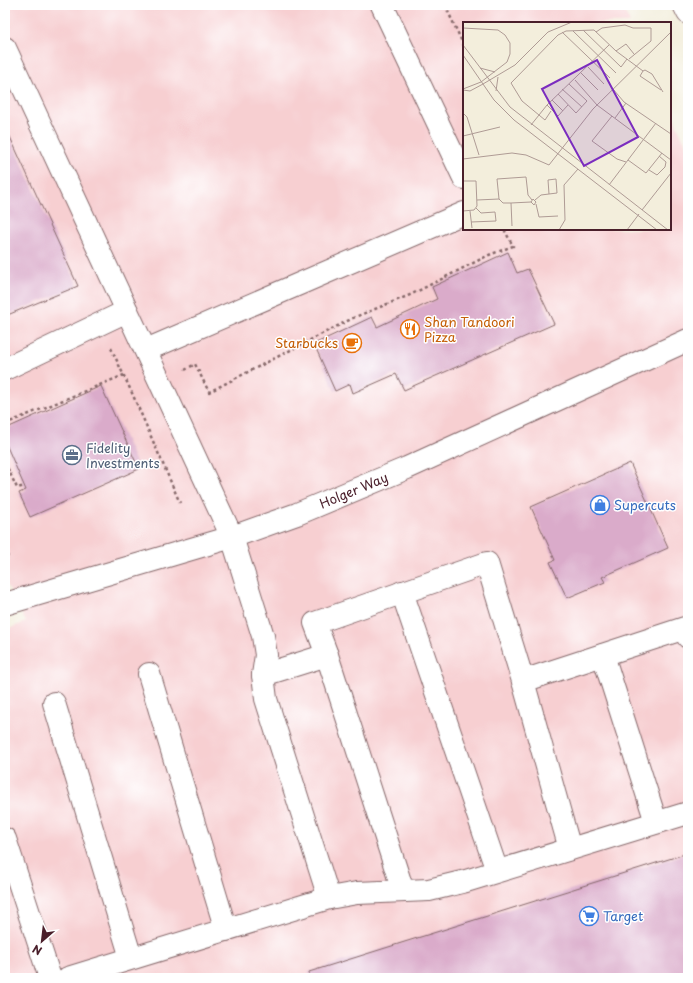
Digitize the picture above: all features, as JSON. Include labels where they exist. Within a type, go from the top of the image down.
[{"type":"street","points":[[382,5],[463,176]]},
{"type":"street","points":[[684,5],[688,13]]},
{"type":"street","points":[[5,48],[232,536],[263,636],[266,655],[263,674],[266,699],[329,898]]},
{"type":"street","points":[[146,350],[463,213]]},
{"type":"street","points":[[5,369],[127,311]]},
{"type":"street","name":"Holger Way","points":[[5,604],[232,536],[297,514],[407,468],[688,340]]},
{"type":"street","points":[[403,891],[327,655],[315,623],[487,563],[523,681],[570,848]]},
{"type":"street","points":[[402,592],[497,871]]},
{"type":"street","points":[[523,681],[685,628],[688,637]]},
{"type":"street","points":[[263,674],[327,655]]},
{"type":"street","points":[[603,655],[656,822]]},
{"type":"street","points":[[149,674],[226,930]]},
{"type":"street","points":[[54,704],[131,958]]},
{"type":"street","points":[[68,978],[329,898],[357,893],[429,890],[466,881],[688,813]]},
{"type":"street","points":[[5,838],[50,978]]},
{"type":"path","points":[[445,5],[463,44]]},
{"type":"path","points":[[181,372],[195,364],[209,392],[355,317],[410,295],[489,255],[513,246],[506,230]]},
{"type":"path","points":[[110,348],[124,375],[180,503]]},
{"type":"path","points":[[5,424],[124,375]]},
{"type":"path","points":[[5,463],[17,488],[25,486]]},
{"type":"path","points":[[5,550],[8,557]]},
{"type":"shaded area","points":[[5,5],[622,5],[630,22],[463,22],[463,230],[671,230],[671,112],[688,149],[688,978],[5,978],[5,630],[26,622],[5,581]]},
{"type":"building","points":[[5,126],[78,286],[5,316]]},
{"type":"building","points":[[508,252],[517,273],[528,269],[554,324],[404,390],[396,374],[353,393],[350,384],[335,391],[314,344],[372,317],[377,327],[437,299],[432,287]]},
{"type":"building","name":"Fidelity Investments","points":[[101,386],[139,469],[30,517],[19,493],[26,490],[5,442],[5,429]]},
{"type":"building","points":[[630,463],[668,548],[602,577],[605,582],[567,598],[550,562],[555,560],[531,507]]},
{"type":"building","name":"Target","points":[[688,853],[688,978],[310,978],[309,972]]},
{"type":"place","name":"Shan Tandoori Pizza","points":[[410,329]]},
{"type":"place","name":"Starbucks","points":[[352,343]]},
{"type":"place","name":"Fidelity Investments","points":[[72,455]]},
{"type":"place","name":"Supercuts","points":[[600,505]]},
{"type":"place","name":"Target","points":[[589,916]]}]
